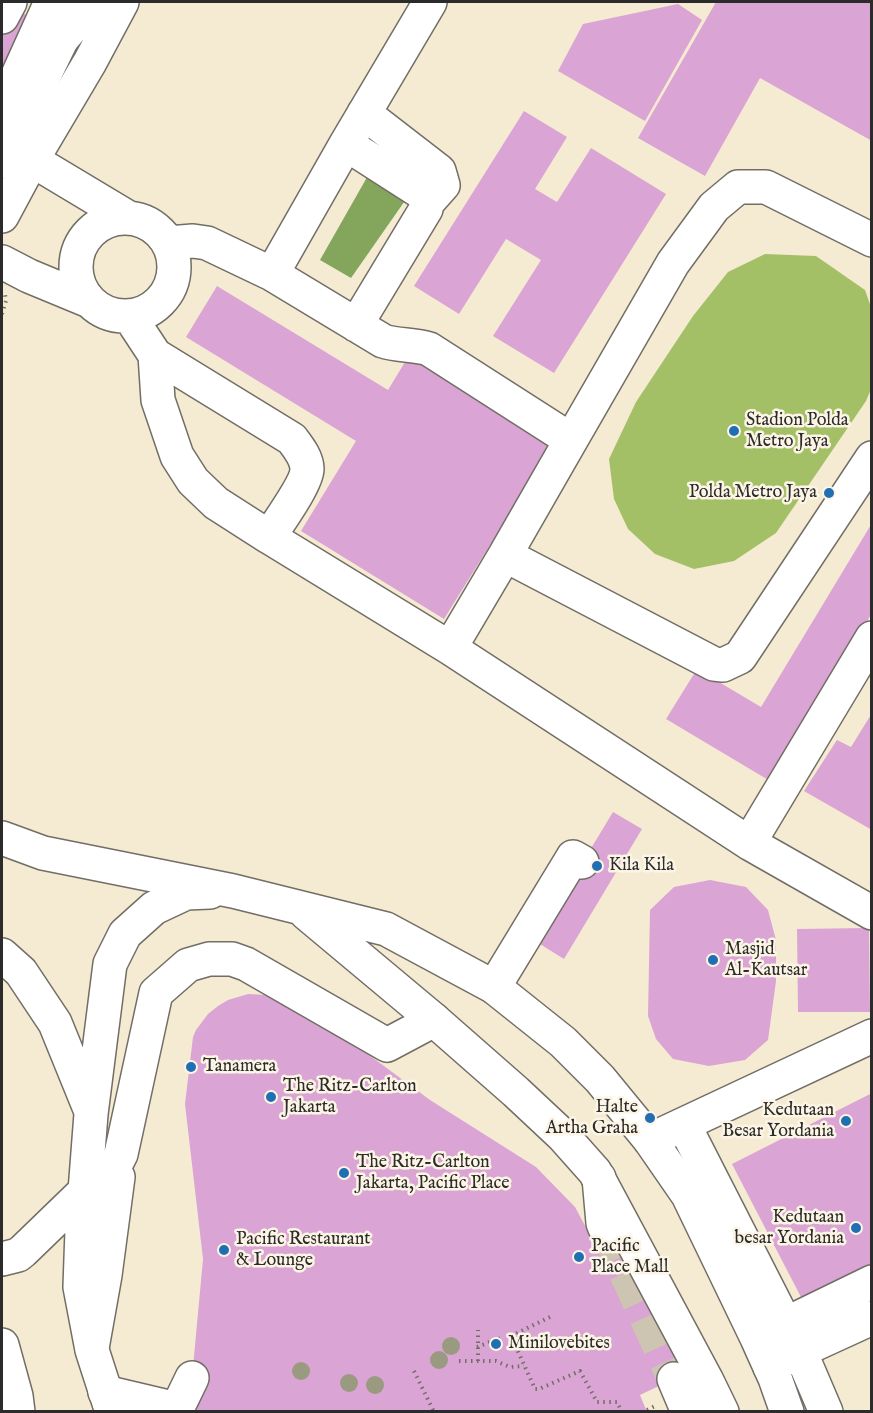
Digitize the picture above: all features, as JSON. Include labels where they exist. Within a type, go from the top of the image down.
[{"type":"main road","points":[[2,17],[10,2]]},
{"type":"main road","points":[[2,107],[51,2]]},
{"type":"main road","points":[[2,208],[14,156],[62,39],[80,2]]},
{"type":"main road","points":[[62,39],[94,2]]},
{"type":"main road","points":[[90,62],[100,2]]},
{"type":"main road","points":[[2,216],[14,156],[90,62],[122,2]]},
{"type":"main road","points":[[272,274],[363,113],[430,2]]},
{"type":"main road","points":[[363,113],[439,171],[443,185],[427,202]]},
{"type":"main road","points":[[346,144],[424,194],[427,202],[426,209],[356,325]]},
{"type":"main road","points":[[14,156],[127,218]]},
{"type":"main road","points":[[450,648],[673,263],[714,207],[738,188],[766,187],[872,240]]},
{"type":"main road","points":[[2,262],[87,300],[100,310],[114,316],[130,316],[146,312],[159,303],[169,291],[174,276],[174,259],[168,243],[158,230],[143,221],[127,218],[110,220],[95,228],[84,240],[76,255],[75,271],[79,287],[87,300]]},
{"type":"main road","points":[[168,243],[193,241],[207,243],[272,274],[383,341],[394,345],[417,345],[429,349],[571,440]]},
{"type":"main road","points":[[130,316],[155,355],[292,439],[300,449],[307,471],[302,484],[269,537]]},
{"type":"main road","points":[[155,355],[158,400],[177,456],[193,480],[216,503],[450,648],[749,843],[872,913]]},
{"type":"main road","points":[[505,555],[714,664],[723,665],[740,657],[872,458]]},
{"type":"main road","points":[[749,843],[872,638]]},
{"type":"main road","points":[[2,838],[43,854],[233,891],[386,928],[494,987],[563,1042],[600,1079],[650,1140],[688,1195],[782,1354],[826,1412]]},
{"type":"main road","points":[[494,987],[573,857],[582,862]]},
{"type":"main road","points":[[192,1378],[178,1410],[109,1402],[92,1350],[80,1287],[91,1114],[110,964],[125,934],[154,908],[186,893],[233,891]]},
{"type":"main road","points":[[300,908],[435,1020],[563,1136],[599,1176],[722,1412]]},
{"type":"main road","points":[[2,955],[21,972],[55,1023],[91,1114]]},
{"type":"main road","points":[[92,1350],[105,1275],[121,1154],[156,993],[188,965],[209,959],[232,959],[246,964],[387,1045],[435,1020]]},
{"type":"main road","points":[[650,1140],[872,1036]]},
{"type":"main road","points":[[684,1125],[782,1354],[787,1412]]},
{"type":"main road","points":[[82,1230],[121,1154]]},
{"type":"main road","points":[[599,1176],[605,1228]]},
{"type":"main road","points":[[2,1259],[21,1253],[85,1191]]},
{"type":"main road","points":[[782,1354],[872,1282]]},
{"type":"main road","points":[[782,1354],[872,1318]]},
{"type":"main road","points":[[2,1346],[16,1396],[18,1412]]},
{"type":"main road","points":[[674,1379],[688,1412]]},
{"type":"path","points":[[550,1317],[511,1335],[537,1390],[580,1371],[597,1402],[617,1402],[622,1412]]},
{"type":"path","points":[[478,1330],[478,1361]]},
{"type":"path","points":[[477,1347],[500,1338]]},
{"type":"path","points":[[459,1361],[496,1361],[510,1367],[524,1366]]},
{"type":"path","points":[[414,1371],[434,1412]]},
{"type":"green space","points":[[370,172],[409,195],[351,278],[320,260]]},
{"type":"green space","name":"Stadion Polda Metro Jaya","points":[[765,254],[816,256],[865,290],[872,310],[872,387],[866,401],[776,533],[734,561],[694,569],[655,554],[628,529],[614,499],[609,459],[636,402],[693,316],[728,272]]},
{"type":"building","points":[[716,2],[872,2],[872,141],[760,78],[705,176],[638,138]]},
{"type":"building","points":[[678,4],[702,20],[645,121],[558,71],[583,24]]},
{"type":"building","points":[[12,8],[37,20],[2,93],[2,30]]},
{"type":"building","points":[[524,111],[567,137],[535,189],[557,202],[591,148],[666,194],[554,373],[493,336],[541,260],[506,239],[459,314],[414,286]]},
{"type":"building","points":[[217,286],[388,390],[408,357],[552,445],[444,619],[301,531],[356,441],[186,337]]},
{"type":"building","points":[[872,523],[872,613],[770,781],[666,719],[697,669],[761,707]]},
{"type":"building","points":[[872,713],[872,830],[804,791],[837,740],[851,747]]},
{"type":"building","points":[[613,812],[642,829],[564,959],[535,941]]},
{"type":"building","name":"Masjid Al-Kautsar","points":[[710,880],[746,887],[768,910],[776,940],[776,981],[768,1040],[745,1060],[709,1066],[673,1059],[656,1039],[648,1016],[650,910],[674,887]]},
{"type":"building","points":[[869,928],[870,1012],[798,1012],[797,929]]},
{"type":"building","points":[[248,994],[267,995],[342,1035],[430,1100],[536,1167],[575,1207],[590,1235],[615,1223],[686,1373],[640,1395],[647,1412],[198,1412],[192,1378],[203,1259],[185,1104],[193,1037],[208,1014],[218,1006],[228,1000]]},
{"type":"building","points":[[872,1093],[872,1266],[803,1301],[732,1164]]},
{"type":"tunnel","points":[[605,1228],[674,1379]]},
{"type":"place","name":"Stadion Polda Metro Jaya","points":[[734,431]]},
{"type":"place","name":"Polda Metro Jaya","points":[[829,493]]},
{"type":"place","name":"Kila Kila","points":[[597,866]]},
{"type":"place","name":"Masjid Al-Kautsar","points":[[713,960]]},
{"type":"place","name":"Tanamera","points":[[191,1067]]},
{"type":"place","name":"The Ritz-Carlton Jakarta","points":[[271,1097]]},
{"type":"place","name":"Halte Artha Graha","points":[[650,1118]]},
{"type":"place","name":"Kedutaan Besar Yordania","points":[[846,1121]]},
{"type":"place","name":"The Ritz-Carlton Jakarta, Pacific Place","points":[[344,1173]]},
{"type":"place","name":"Kedutaan besar Yordania","points":[[856,1228]]},
{"type":"place","name":"Pacific Restaurant & Lounge","points":[[224,1250]]},
{"type":"place","name":"Pacific Place Mall","points":[[579,1257]]},
{"type":"place","name":"Minilovebites","points":[[496,1344]]}]
